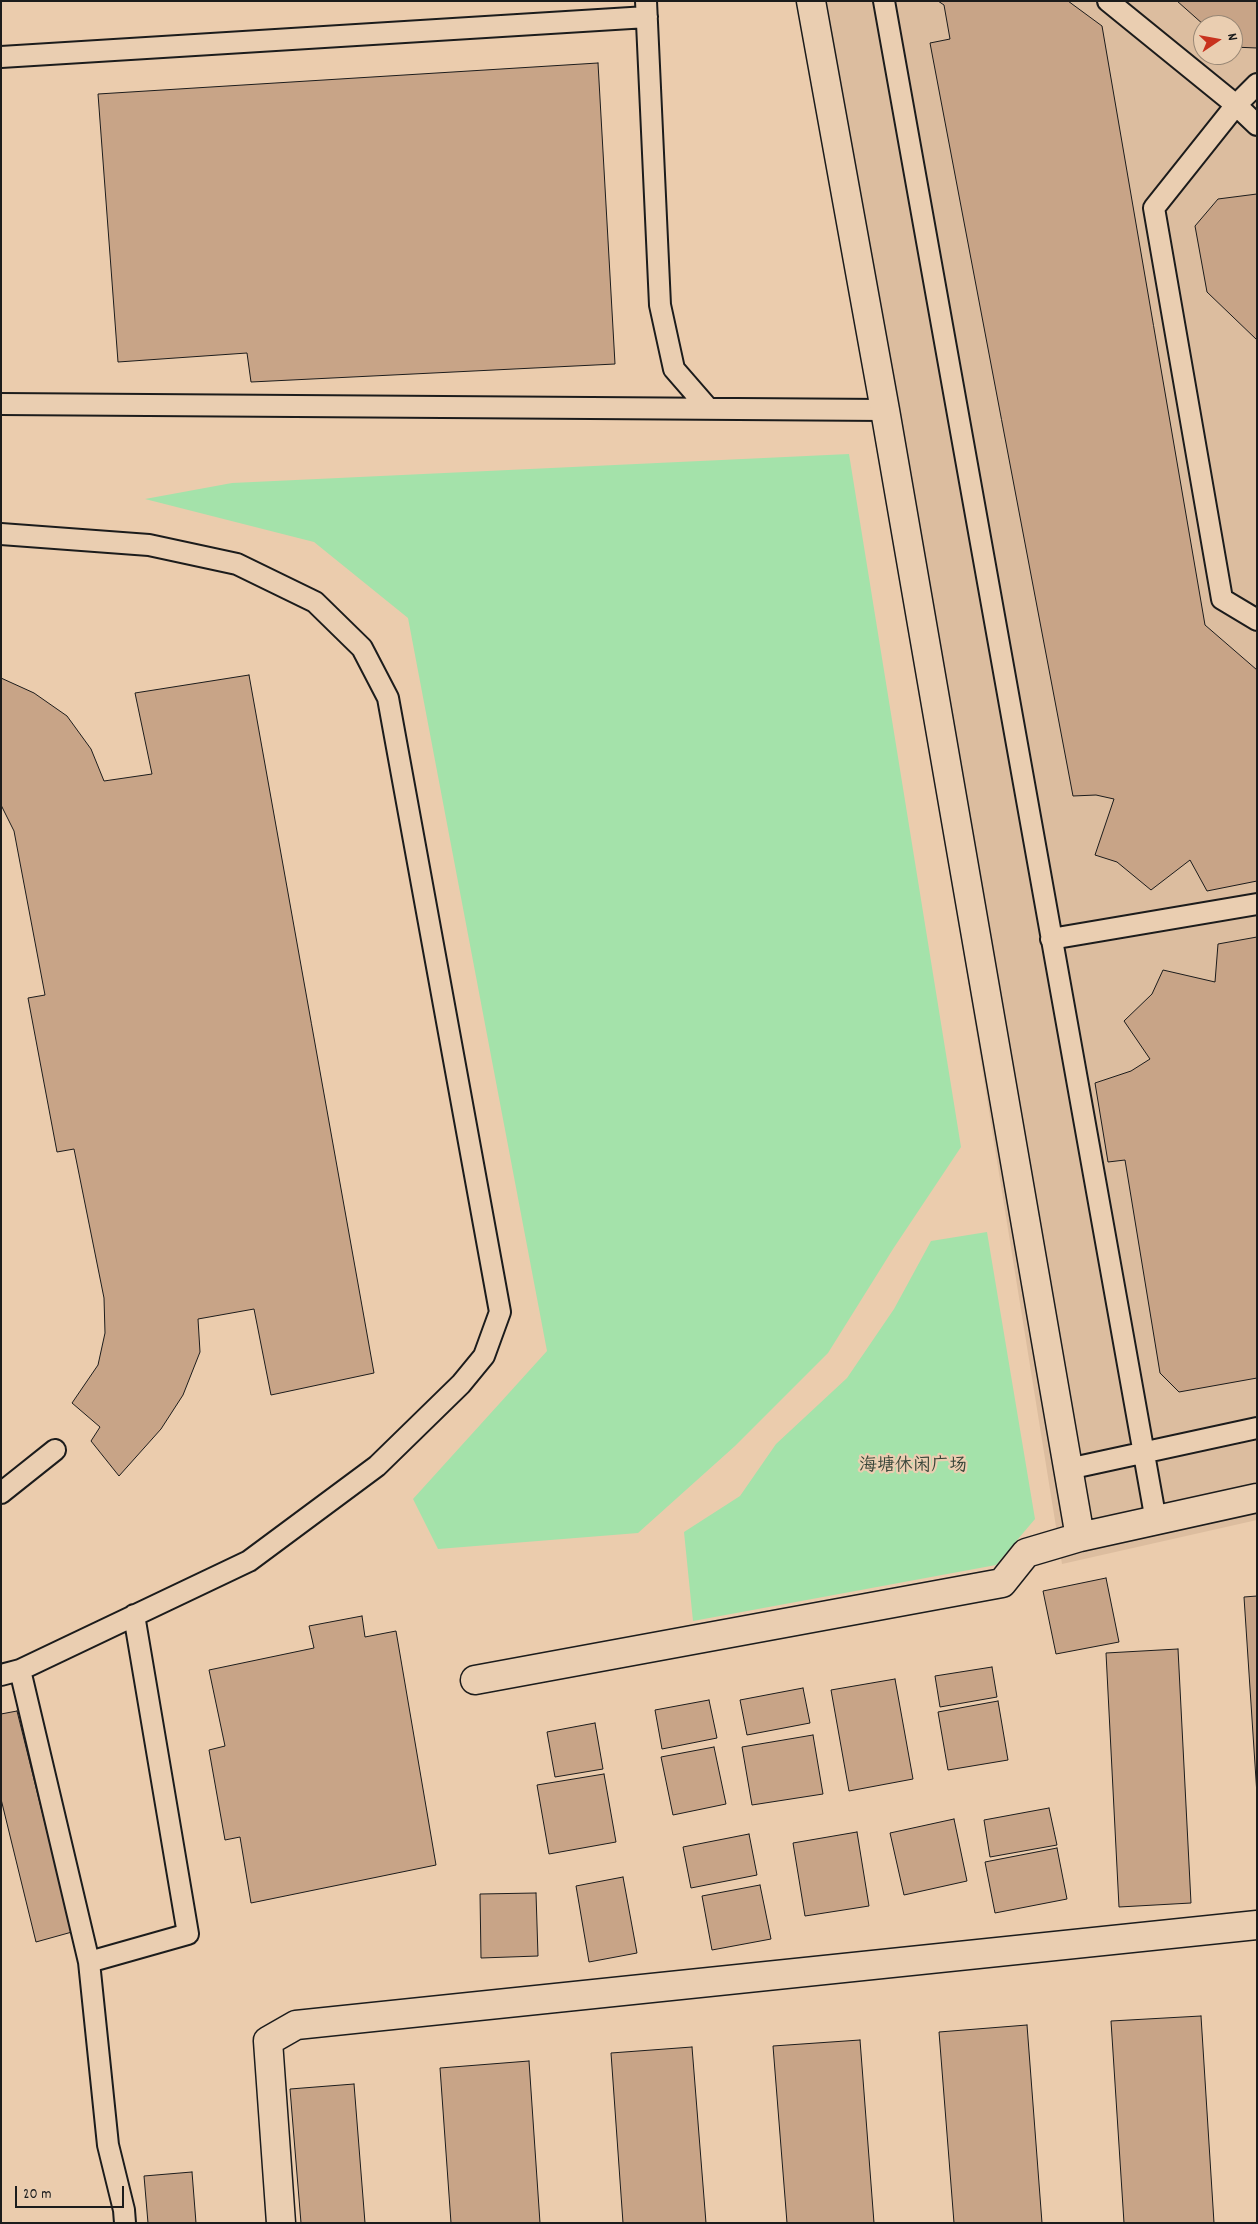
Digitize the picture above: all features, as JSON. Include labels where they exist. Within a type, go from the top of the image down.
[{"type":"street","points":[[811,1],[885,410],[1080,1537]]},
{"type":"street","points":[[475,1680],[1002,1583],[1026,1552],[1080,1537],[1257,1498]]},
{"type":"street","points":[[281,2223],[268,2041],[296,2025],[1257,1925]]},
{"type":"lane","points":[[884,1],[1156,1521]]},
{"type":"lane","points":[[1108,1],[1236,105],[1257,126]]},
{"type":"lane","points":[[1,57],[647,9],[660,304],[674,369],[707,407]]},
{"type":"lane","points":[[1257,84],[1236,105],[1154,208],[1222,598],[1257,620]]},
{"type":"lane","points":[[1,404],[707,407],[885,410]]},
{"type":"lane","points":[[1,534],[149,545],[237,564],[315,602],[362,648],[388,698],[500,1312],[484,1356],[461,1384],[377,1466],[249,1561],[11,1672],[89,1962],[108,2145],[124,2210],[125,2223]]},
{"type":"lane","points":[[1051,939],[1257,904]]},
{"type":"lane","points":[[1068,1469],[1257,1428]]},
{"type":"lane","points":[[1,1493],[55,1450]]},
{"type":"lane","points":[[89,1962],[188,1934],[134,1615]]},
{"type":"shaded area","points":[[810,1],[1257,1],[1257,1520],[1062,1564]]},
{"type":"green space","points":[[849,454],[961,1147],[893,1249],[828,1353],[735,1446],[638,1533],[438,1549],[413,1499],[547,1351],[408,618],[314,542],[145,499],[232,483]]},
{"type":"green space","name":"海塘休闲广场","points":[[987,1232],[1035,1519],[996,1565],[693,1621],[684,1532],[740,1496],[776,1444],[847,1378],[894,1309],[931,1241]]},
{"type":"building","points":[[938,1],[1068,1],[1102,26],[1205,625],[1257,670],[1257,881],[1207,891],[1190,860],[1151,890],[1117,862],[1095,855],[1114,799],[1096,795],[1073,796],[930,43],[950,39],[944,5]]},
{"type":"building","points":[[1177,1],[1257,1],[1257,48],[1243,47],[1243,15],[1193,15]]},
{"type":"building","points":[[598,63],[615,364],[251,382],[247,353],[118,362],[98,94]]},
{"type":"building","points":[[1257,194],[1257,340],[1207,292],[1195,226],[1218,199]]},
{"type":"building","points":[[249,675],[374,1373],[271,1395],[254,1309],[198,1319],[200,1352],[183,1395],[161,1429],[119,1476],[91,1441],[100,1427],[72,1403],[98,1365],[105,1333],[104,1298],[74,1149],[57,1152],[28,998],[45,995],[14,831],[1,805],[1,678],[34,693],[67,716],[91,749],[104,781],[152,774],[135,693]]},
{"type":"building","points":[[1257,937],[1257,1378],[1179,1392],[1160,1373],[1125,1160],[1108,1162],[1095,1083],[1131,1071],[1150,1059],[1124,1021],[1152,994],[1163,970],[1215,982],[1218,944]]},
{"type":"building","points":[[1106,1578],[1119,1642],[1056,1654],[1043,1591]]},
{"type":"building","points":[[1257,1596],[1257,1795],[1244,1597]]},
{"type":"building","points":[[362,1616],[365,1637],[396,1631],[436,1865],[251,1903],[240,1837],[225,1840],[209,1750],[225,1746],[209,1670],[314,1648],[309,1626]]},
{"type":"building","points":[[1178,1649],[1191,1903],[1119,1907],[1106,1653]]},
{"type":"building","points":[[992,1667],[997,1697],[940,1707],[935,1676]]},
{"type":"building","points":[[895,1679],[913,1779],[849,1791],[831,1690]]},
{"type":"building","points":[[803,1688],[810,1723],[747,1735],[740,1700]]},
{"type":"building","points":[[709,1700],[717,1738],[662,1749],[655,1710]]},
{"type":"building","points":[[998,1701],[1008,1760],[948,1770],[938,1712]]},
{"type":"building","points":[[17,1711],[72,1932],[36,1942],[1,1799],[1,1714]]},
{"type":"building","points":[[595,1723],[603,1769],[555,1777],[547,1732]]},
{"type":"building","points":[[813,1735],[823,1794],[752,1805],[742,1747]]},
{"type":"building","points":[[714,1747],[726,1804],[673,1815],[661,1757]]},
{"type":"building","points":[[604,1774],[616,1842],[549,1854],[537,1785]]},
{"type":"building","points":[[1049,1808],[1057,1845],[990,1857],[984,1820]]},
{"type":"building","points":[[954,1819],[967,1881],[904,1895],[890,1833]]},
{"type":"building","points":[[857,1832],[869,1906],[805,1916],[793,1843]]},
{"type":"building","points":[[749,1834],[757,1875],[691,1888],[683,1847]]},
{"type":"building","points":[[1057,1848],[1067,1899],[995,1913],[985,1862]]},
{"type":"building","points":[[623,1877],[637,1953],[589,1962],[576,1886]]},
{"type":"building","points":[[760,1885],[771,1939],[712,1950],[702,1896]]},
{"type":"building","points":[[536,1893],[538,1956],[481,1958],[480,1894]]},
{"type":"building","points":[[1201,2016],[1214,2223],[1124,2223],[1111,2021]]},
{"type":"building","points":[[1027,2025],[1042,2223],[954,2223],[939,2032]]},
{"type":"building","points":[[860,2040],[874,2223],[787,2223],[773,2046]]},
{"type":"building","points":[[692,2047],[706,2223],[623,2223],[611,2053]]},
{"type":"building","points":[[529,2061],[540,2223],[451,2223],[440,2068]]},
{"type":"building","points":[[354,2084],[365,2223],[301,2223],[290,2089]]},
{"type":"building","points":[[192,2172],[196,2223],[148,2223],[144,2176]]}]
